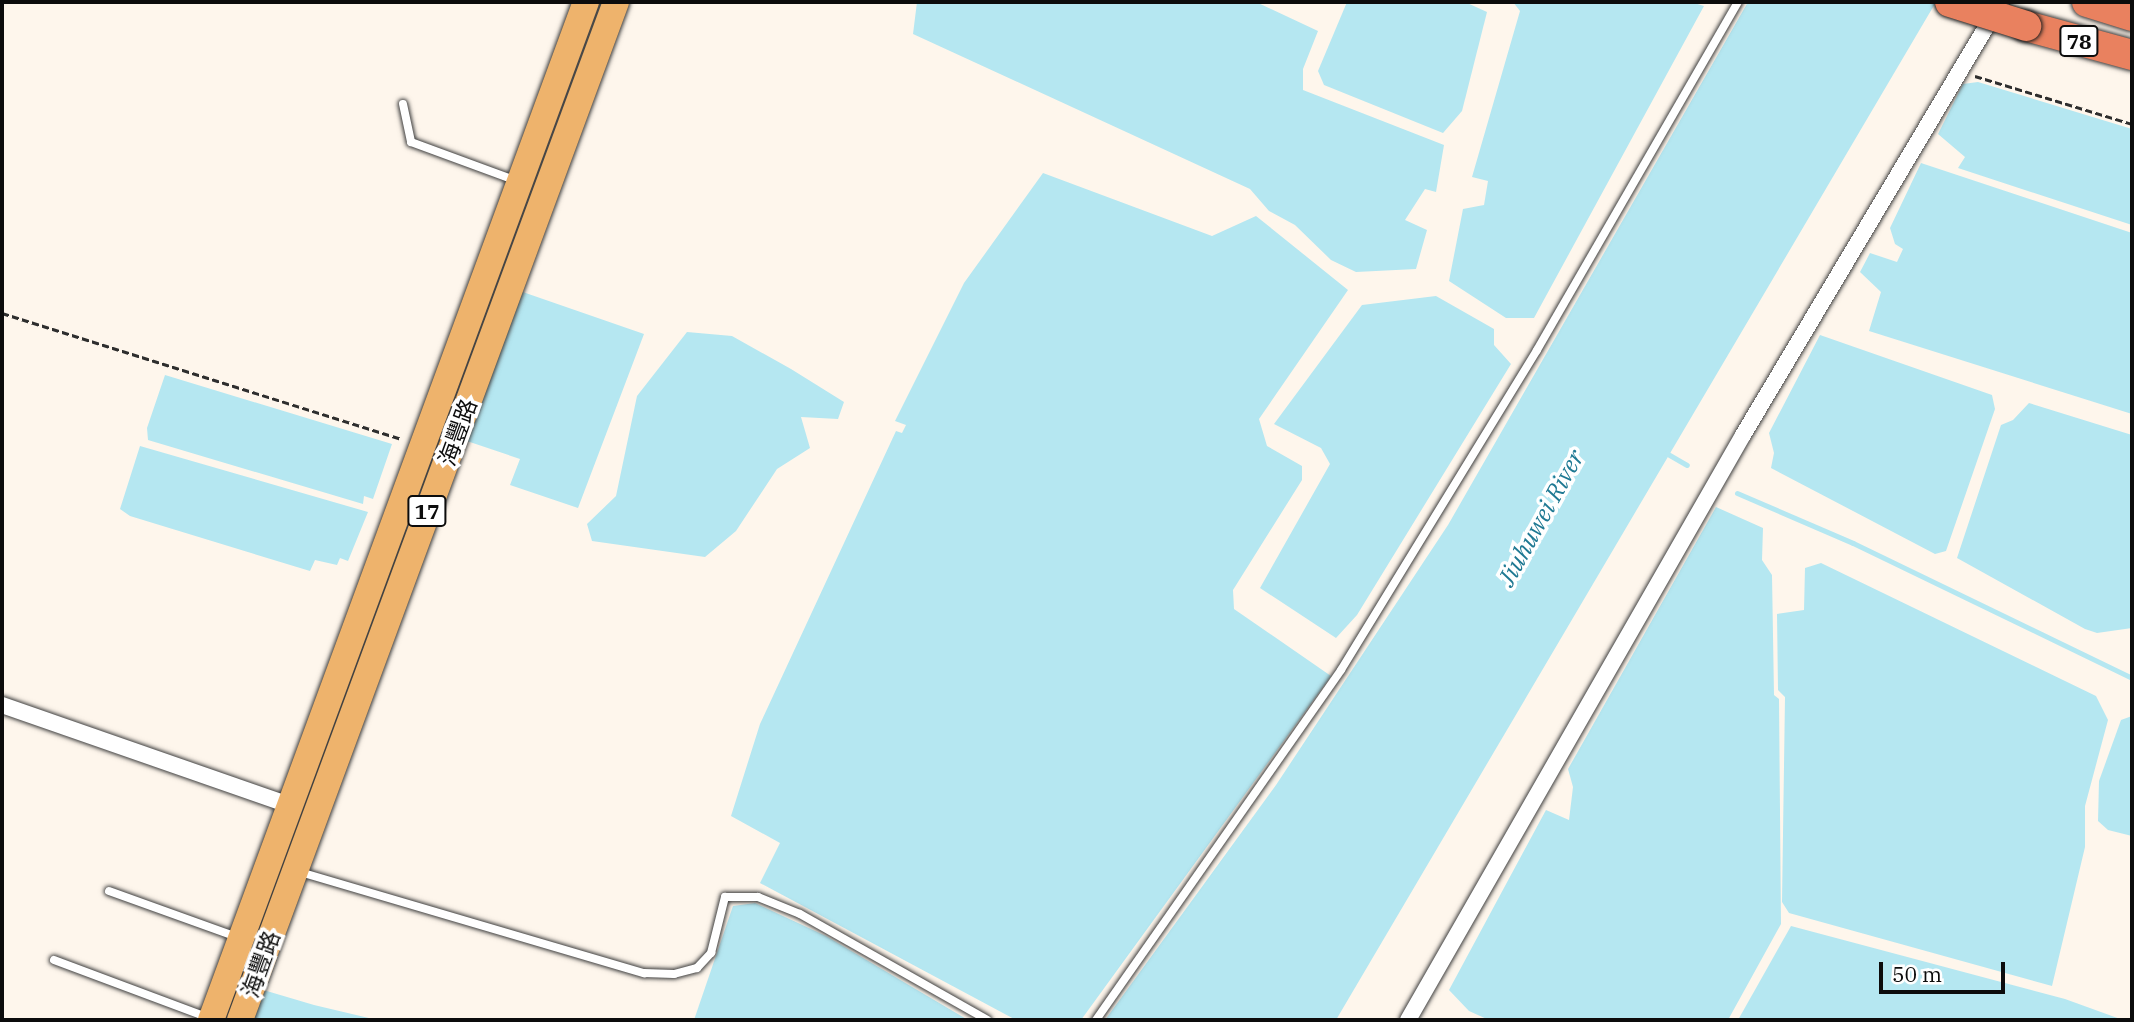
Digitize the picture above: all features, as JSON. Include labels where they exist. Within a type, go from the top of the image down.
[{"type":"highway","name":"78","points":[[1950,2],[2132,55]]},
{"type":"highway","name":"78","points":[[2087,2],[2132,16]]},
{"type":"main road","name":"海豐路","points":[[211,1019],[267,860],[424,446],[586,2]]},
{"type":"main road","name":"海豐路","points":[[240,1020],[293,869],[616,2]]},
{"type":"street","points":[[1408,1020],[1743,435],[2001,2]]},
{"type":"street","points":[[2,705],[289,805]]},
{"type":"lane","points":[[1096,1020],[1341,670],[1537,350],[1738,2]]},
{"type":"lane","points":[[403,104],[411,142],[519,182]]},
{"type":"lane","points":[[267,860],[643,973],[697,968],[711,953],[725,897],[758,897],[800,914],[987,1020]]},
{"type":"lane","points":[[109,891],[240,937]]},
{"type":"lane","points":[[54,960],[211,1019]]},
{"type":"path","points":[[1959,72],[2132,124]]},
{"type":"path","points":[[2,313],[424,446]]},
{"type":"water","points":[[917,2],[1256,2],[1318,31],[1303,69],[1303,90],[1444,145],[1436,192],[1425,189],[1405,220],[1427,230],[1416,269],[1356,272],[1331,260],[1295,225],[1269,211],[1250,189],[913,34]]},
{"type":"water","points":[[1347,2],[1465,2],[1487,12],[1462,111],[1443,133],[1324,85],[1318,71]]},
{"type":"water","points":[[1513,2],[1691,2],[1704,6],[1534,318],[1506,318],[1449,281],[1463,209],[1484,205],[1488,181],[1472,177],[1520,11]]},
{"type":"water","name":"Jiuhuwei River","points":[[1748,2],[1936,2],[1336,1020],[1105,1020],[1276,785],[1448,525]]},
{"type":"water","points":[[1978,82],[2132,129],[2132,225],[1958,168],[1965,157],[1938,134],[1963,84]]},
{"type":"water","points":[[1921,163],[2132,233],[2132,414],[1869,331],[1881,292],[1860,272],[1870,253],[1897,262],[1903,249],[1895,244],[1890,228]]},
{"type":"water","points":[[1043,173],[1212,236],[1256,216],[1348,290],[1259,419],[1267,446],[1302,466],[1302,480],[1233,590],[1234,609],[1331,676],[1081,1020],[1016,1020],[760,883],[780,843],[731,816],[760,724],[896,431],[902,433],[906,425],[895,421],[964,283]]},
{"type":"water","points":[[517,290],[644,334],[578,508],[510,485],[520,459],[455,437]]},
{"type":"water","points":[[1436,296],[1494,329],[1494,345],[1511,364],[1357,615],[1336,638],[1260,588],[1330,464],[1321,448],[1274,424],[1362,305]]},
{"type":"water","points":[[687,332],[732,336],[791,369],[844,402],[838,419],[801,417],[810,448],[777,469],[736,531],[705,557],[592,541],[587,524],[616,496],[637,396]]},
{"type":"water","points":[[1820,335],[1992,395],[1995,409],[1946,551],[1935,554],[1771,468],[1774,453],[1769,433]]},
{"type":"water","points":[[165,375],[392,444],[373,499],[364,496],[363,504],[148,440],[147,428]]},
{"type":"water","points":[[2029,403],[2132,435],[2132,628],[2097,633],[2085,629],[1957,558],[2001,425],[2013,420]]},
{"type":"water","points":[[140,446],[368,512],[348,561],[340,558],[337,565],[315,560],[310,571],[130,516],[120,509]]},
{"type":"water","points":[[1716,507],[1763,528],[1762,560],[1772,575],[1774,695],[1779,699],[1781,924],[1728,1020],[1489,1020],[1469,1011],[1449,990],[1546,810],[1569,820],[1573,787],[1568,769]]},
{"type":"water","points":[[1821,563],[2096,696],[2108,720],[2085,806],[2085,847],[2052,986],[1789,913],[1782,902],[1785,697],[1778,690],[1777,614],[1804,610],[1805,568]]},
{"type":"water","points":[[2132,716],[2132,836],[2108,830],[2098,821],[2099,781],[2121,720]]},
{"type":"water","points":[[755,903],[826,936],[968,1020],[694,1020],[733,906]]},
{"type":"water","points":[[1791,926],[2065,999],[2123,1020],[1738,1020]]},
{"type":"water","points":[[260,989],[314,1005],[373,1019],[248,1020]]},
{"type":"waterway","points":[[1666,453],[1687,465]]},
{"type":"waterway","points":[[1737,493],[1853,543],[2132,678]]}]
